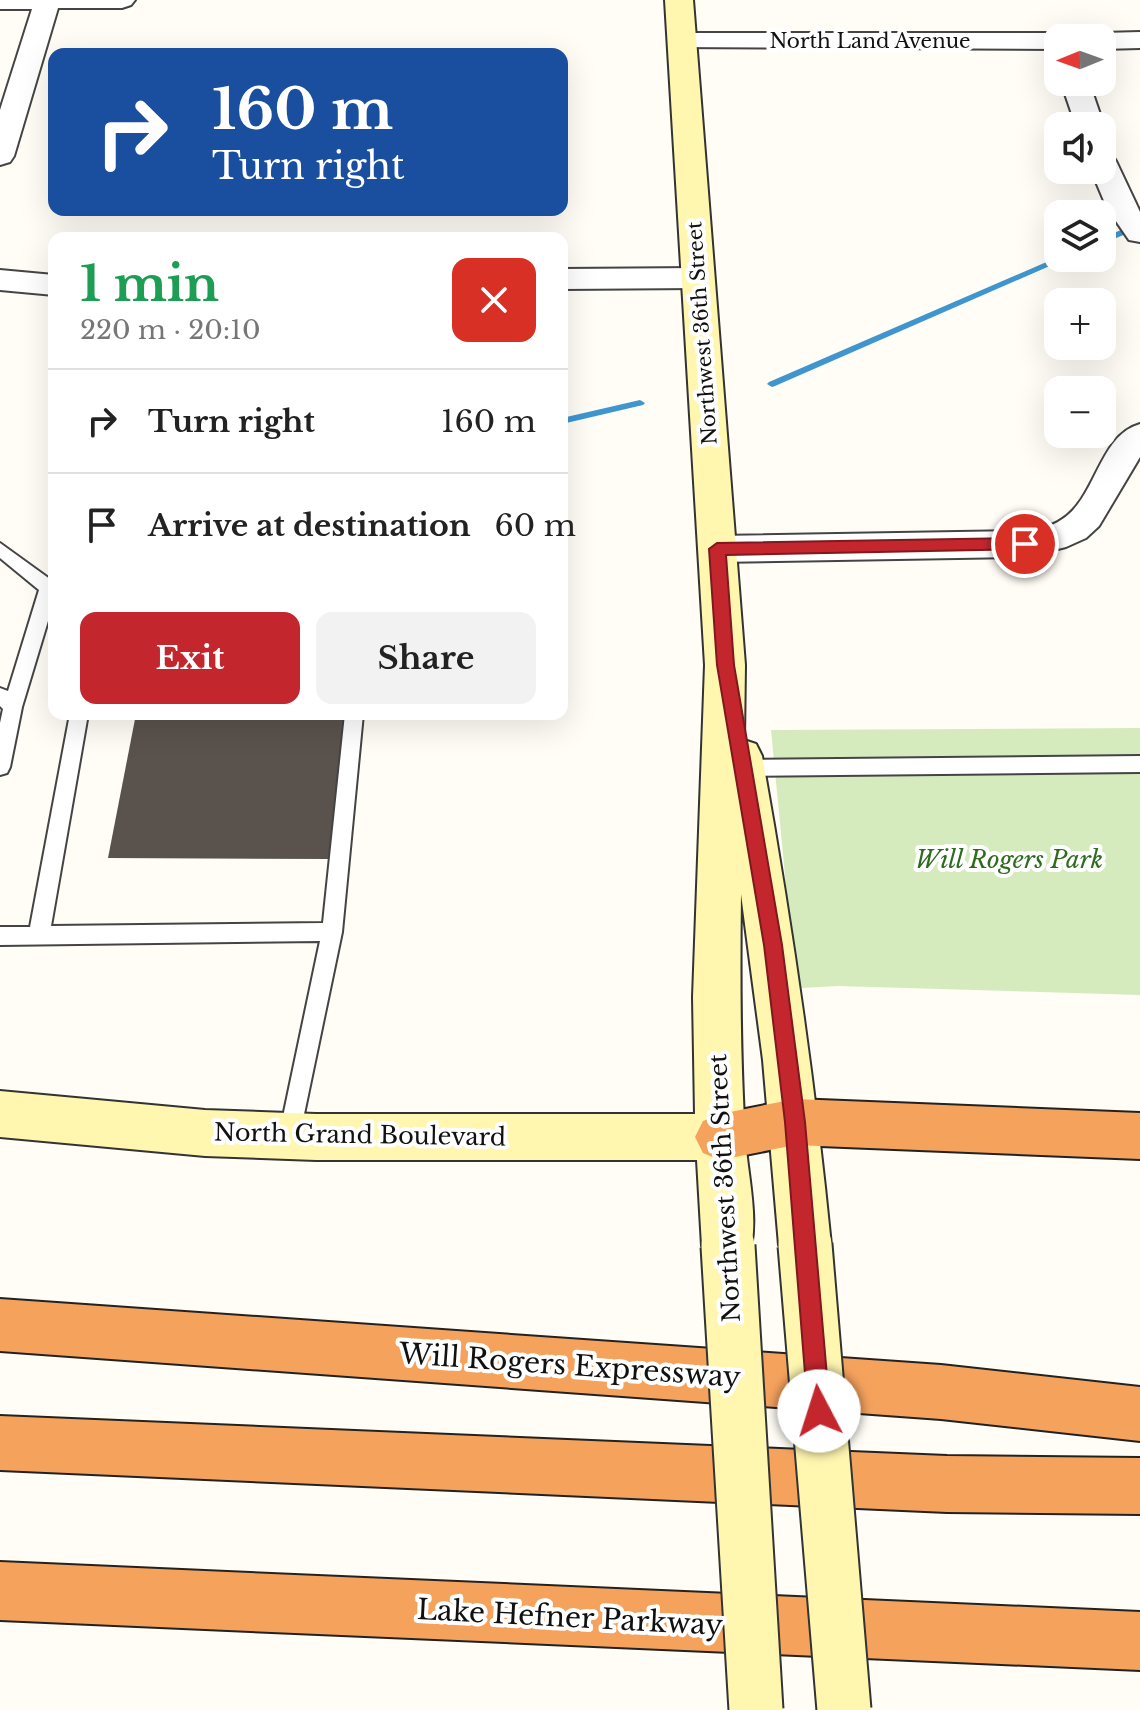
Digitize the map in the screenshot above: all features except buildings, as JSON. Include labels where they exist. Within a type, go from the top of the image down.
[{"type":"highway","points":[[720,1137],[795,1122],[1140,1136]]},
{"type":"highway","name":"Will Rogers Expressway","points":[[0,1325],[941,1392],[1140,1414]]},
{"type":"highway","points":[[0,1443],[947,1484],[1140,1486]]},
{"type":"highway","name":"Lake Hefner Parkway","points":[[0,1591],[1140,1641]]},
{"type":"main road","name":"Northwest 36th Street","points":[[679,0],[725,665],[716,945],[720,1137],[756,1710]]},
{"type":"main road","name":"Northwest 36th Street","points":[[725,665],[773,945],[795,1122],[844,1710]]},
{"type":"main road","name":"North Grand Boulevard","points":[[0,1114],[205,1133],[290,1136],[720,1137]]},
{"type":"street","points":[[0,1],[122,0]]},
{"type":"street","points":[[0,156],[47,1]]},
{"type":"street","points":[[1116,41],[1140,40]]},
{"type":"street","name":"North Land Avenue","points":[[681,41],[1044,41]]},
{"type":"street","points":[[1113,184],[1133,224]]},
{"type":"street","points":[[568,279],[698,278]]},
{"type":"street","points":[[0,280],[48,284]]},
{"type":"street","points":[[717,549],[1009,544],[1064,536],[1080,526],[1093,510],[1140,435]]},
{"type":"lane","points":[[0,549],[48,587]]},
{"type":"lane","points":[[0,767],[6,701],[48,591]]},
{"type":"lane","points":[[39,935],[78,720]]},
{"type":"lane","points":[[290,1136],[332,932],[353,720]]},
{"type":"lane","points":[[743,768],[1140,764]]},
{"type":"lane","points":[[0,936],[332,932]]},
{"type":"green space","name":"Will Rogers Park","points":[[1140,728],[1140,995],[838,986],[801,988],[788,906],[771,730]]},
{"type":"waterway","points":[[1116,235],[1140,225]]},
{"type":"waterway","points":[[772,384],[1044,266]]},
{"type":"waterway","points":[[568,420],[640,403]]},
{"type":"route","points":[[819,1411],[795,1122],[773,945],[725,665],[717,549],[1025,544]]}]
